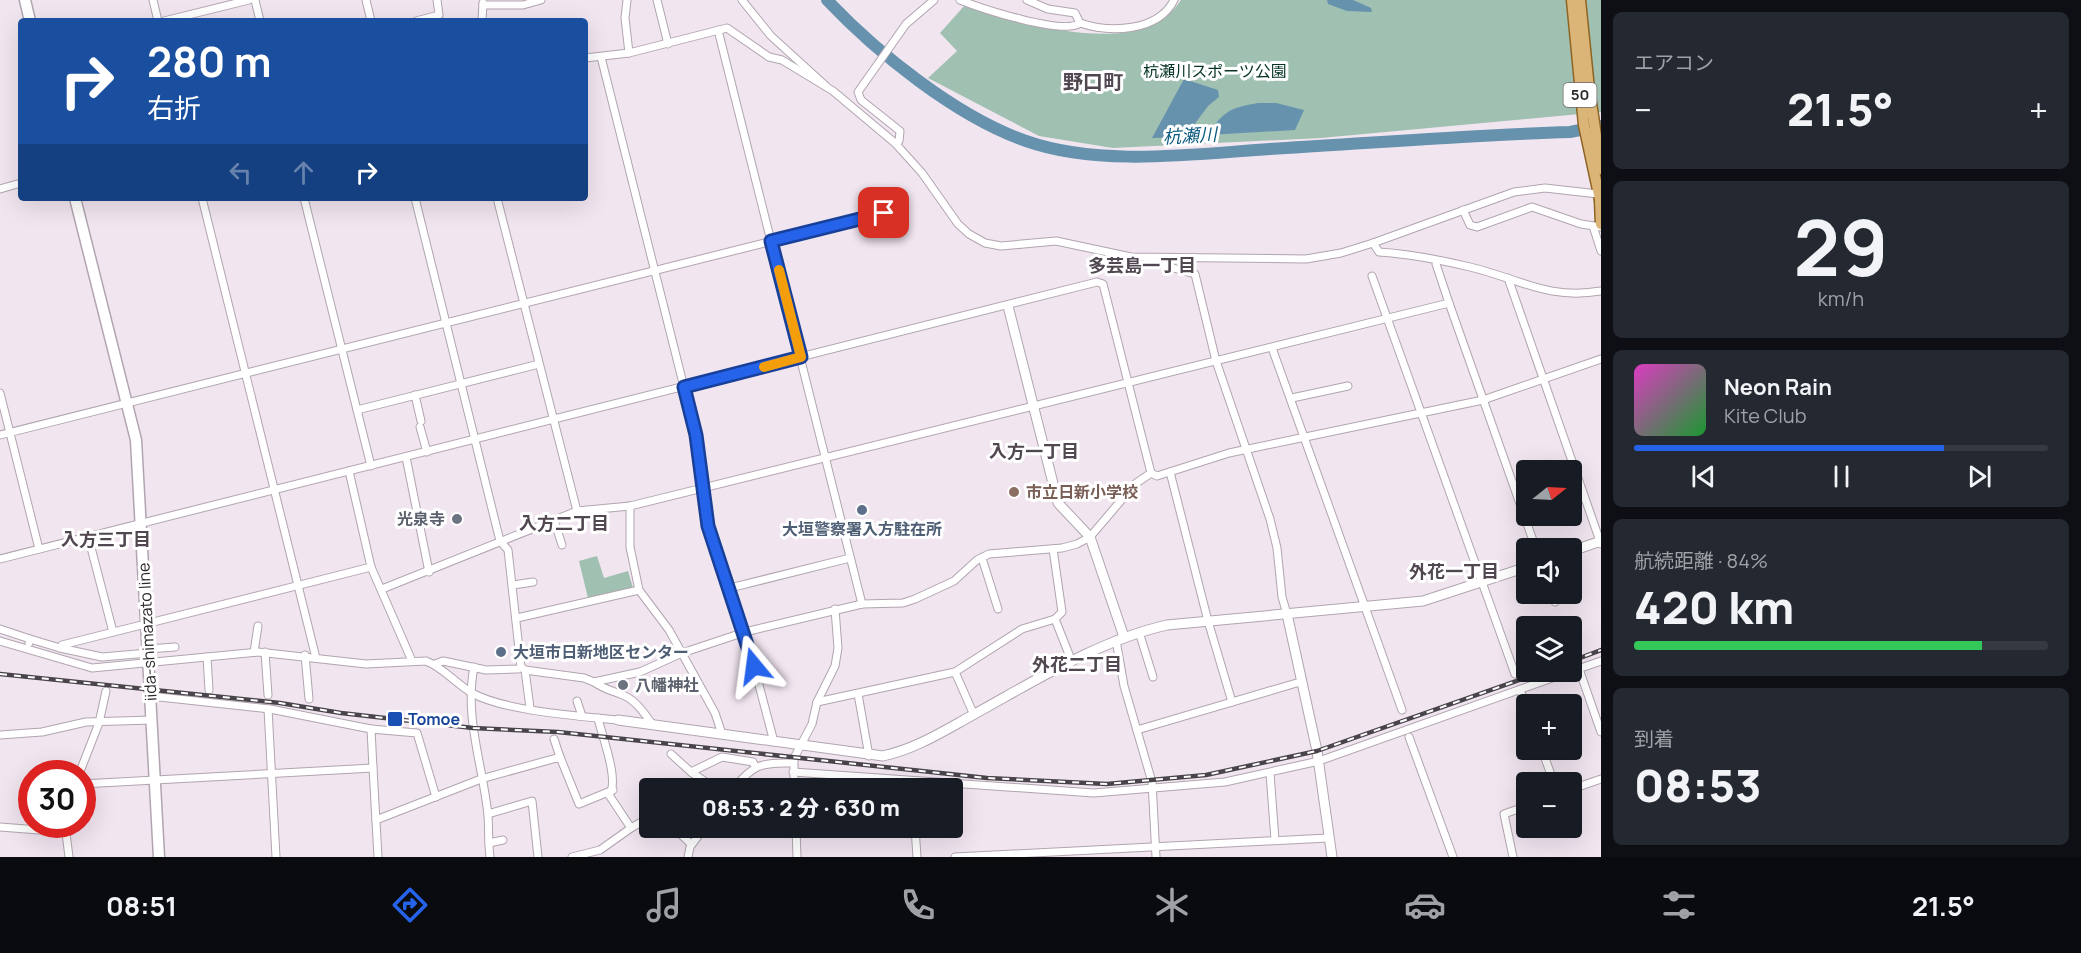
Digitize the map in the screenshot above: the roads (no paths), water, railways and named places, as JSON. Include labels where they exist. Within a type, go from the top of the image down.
[{"type":"main road","points":[[25,0],[29,18]]},
{"type":"main road","name":"50","points":[[1572,0],[1584,125],[1599,197],[1599,225]]},
{"type":"main road","name":"50","points":[[1581,0],[1588,89],[1601,168]]},
{"type":"main road","name":"iida-shimazato line","points":[[76,201],[136,440],[159,857]]},
{"type":"street","points":[[153,0],[157,18]]},
{"type":"street","points":[[176,18],[249,0]]},
{"type":"street","points":[[255,0],[259,18]]},
{"type":"street","points":[[366,0],[370,18]]},
{"type":"street","points":[[428,18],[439,15],[437,0]]},
{"type":"street","points":[[482,18],[483,2],[524,5],[541,0]]},
{"type":"street","points":[[627,0],[625,18],[629,53]]},
{"type":"street","points":[[657,0],[668,44]]},
{"type":"street","points":[[742,0],[771,36],[826,86],[895,143],[922,172],[958,224],[969,234],[985,243],[1001,246],[1056,241],[1195,274],[1196,289],[1216,361],[1247,450],[1277,548],[1282,597],[1319,761],[1332,857]]},
{"type":"street","points":[[895,143],[899,141],[900,131],[861,100],[858,92],[906,24],[934,0]]},
{"type":"street","points":[[960,0],[1036,23],[1071,28],[1080,23],[1094,27],[1116,28],[1140,25],[1157,19],[1174,0]]},
{"type":"street","points":[[1027,0],[1048,9],[1075,13],[1080,23]]},
{"type":"street","points":[[588,57],[629,53],[727,28],[768,57],[782,60],[826,86]]},
{"type":"street","points":[[718,30],[861,604]]},
{"type":"street","points":[[600,57],[696,435],[708,526],[745,632],[774,742]]},
{"type":"street","points":[[0,189],[18,184]]},
{"type":"street","points":[[1131,257],[1306,259],[1341,253],[1373,243],[1524,190],[1554,189],[1599,197]]},
{"type":"street","points":[[0,435],[884,213],[893,210],[900,199]]},
{"type":"street","points":[[203,201],[300,584],[316,658]]},
{"type":"street","points":[[305,201],[372,466]]},
{"type":"street","points":[[416,201],[500,541],[508,550],[530,708]]},
{"type":"street","points":[[498,201],[577,511]]},
{"type":"street","points":[[1463,210],[1470,225],[1477,227],[1532,207],[1599,225],[1601,251]]},
{"type":"street","points":[[1373,243],[1379,252],[1403,253],[1438,261],[1508,278],[1554,293],[1569,295],[1601,291]]},
{"type":"street","points":[[1438,261],[1436,264],[1449,303],[1532,538]]},
{"type":"street","points":[[1372,276],[1515,674]]},
{"type":"street","points":[[1508,278],[1542,380],[1601,542],[1582,548]]},
{"type":"street","points":[[0,559],[554,421],[1097,282],[1104,284],[1151,473],[1156,476],[1247,450],[1483,400],[1601,359]]},
{"type":"street","points":[[382,589],[577,511],[630,506],[1449,303]]},
{"type":"street","points":[[1008,306],[1058,503],[1090,537],[1120,638],[1124,687],[1153,790],[1156,857]]},
{"type":"street","points":[[1272,348],[1292,398],[1304,438],[1402,710]]},
{"type":"street","points":[[357,410],[539,364]]},
{"type":"street","points":[[1292,398],[1348,386]]},
{"type":"street","points":[[0,393],[39,549]]},
{"type":"street","points":[[415,395],[427,452]]},
{"type":"street","points":[[406,458],[429,572]]},
{"type":"street","points":[[349,471],[371,567],[412,661]]},
{"type":"street","points":[[1170,472],[1208,621],[1232,702]]},
{"type":"street","points":[[594,682],[640,672],[682,653],[745,632],[835,609],[861,604],[915,600],[954,581],[982,558],[1000,552],[1053,549],[1077,544],[1090,537],[1135,484],[1151,473]]},
{"type":"street","points":[[630,506],[632,568],[639,590],[682,653],[715,713],[722,734]]},
{"type":"street","points":[[554,520],[562,545]]},
{"type":"street","points":[[88,536],[113,632]]},
{"type":"street","points":[[817,702],[955,672],[1023,629],[1055,618],[1062,612],[1053,549]]},
{"type":"street","points":[[730,588],[850,558]]},
{"type":"street","points":[[982,558],[998,609]]},
{"type":"street","points":[[60,648],[62,645],[371,567]]},
{"type":"street","points":[[0,629],[60,648],[102,657],[148,655],[207,657],[265,652],[376,664],[426,661],[435,664],[472,693],[489,700],[582,716],[869,756],[900,752],[1072,662],[1120,638],[1139,632],[1167,625],[1423,601],[1482,584],[1516,571]]},
{"type":"street","points":[[513,585],[533,582]]},
{"type":"street","points":[[517,618],[639,590]]},
{"type":"street","points":[[793,778],[792,763],[812,724],[817,702],[835,666],[838,648],[835,609]]},
{"type":"street","points":[[1055,618],[1072,662]]},
{"type":"street","points":[[254,652],[258,626]]},
{"type":"street","points":[[1139,632],[1153,676]]},
{"type":"street","points":[[27,649],[30,639]]},
{"type":"street","points":[[0,641],[92,668],[175,647]]},
{"type":"street","points":[[265,652],[268,695]]},
{"type":"street","points":[[305,656],[309,699]]},
{"type":"street","points":[[207,657],[209,690]]},
{"type":"street","points":[[435,664],[443,661],[486,670],[523,668],[584,678],[634,701],[652,724]]},
{"type":"street","points":[[1582,668],[1601,661]]},
{"type":"street","points":[[474,667],[470,686],[474,739],[488,814],[490,857]]},
{"type":"street","points":[[955,672],[974,715]]},
{"type":"street","points":[[1137,730],[1300,682]]},
{"type":"street","points":[[963,787],[1094,793],[1153,790],[1225,782],[1319,761],[1543,682]]},
{"type":"street","points":[[1578,682],[1601,732]]},
{"type":"street","points":[[1521,690],[1522,694]]},
{"type":"street","points":[[84,760],[99,723],[106,691]]},
{"type":"street","points":[[858,694],[869,756]]},
{"type":"street","points":[[150,696],[268,709],[371,729],[417,733],[436,797]]},
{"type":"street","points":[[577,701],[582,716]]},
{"type":"street","points":[[268,709],[276,857]]},
{"type":"street","points":[[598,718],[614,776],[613,790],[609,795],[631,828]]},
{"type":"street","points":[[0,740],[0,735],[42,732],[75,724],[152,720]]},
{"type":"street","points":[[371,729],[378,857]]},
{"type":"street","points":[[1409,737],[1453,857]]},
{"type":"street","points":[[554,739],[579,804],[613,790]]},
{"type":"street","points":[[671,754],[700,778]]},
{"type":"street","points":[[376,820],[481,778],[560,757]]},
{"type":"street","points":[[691,772],[722,757],[753,762],[755,766]]},
{"type":"street","points":[[744,778],[755,766],[792,763]]},
{"type":"street","points":[[96,783],[373,768]]},
{"type":"street","points":[[793,772],[848,778]]},
{"type":"street","points":[[1270,773],[1275,840]]},
{"type":"street","points":[[1582,786],[1601,779]]},
{"type":"street","points":[[488,814],[532,801],[538,857]]},
{"type":"street","points":[[1513,857],[1504,814],[1516,810]]},
{"type":"street","points":[[574,857],[599,854],[639,823]]},
{"type":"street","points":[[0,827],[18,828]]},
{"type":"street","points":[[67,838],[69,857]]},
{"type":"street","points":[[685,838],[691,844]]},
{"type":"street","points":[[688,857],[691,844],[696,838]]},
{"type":"street","points":[[797,838],[798,857]]},
{"type":"street","points":[[916,838],[917,857]]},
{"type":"street","points":[[955,857],[1328,838]]},
{"type":"street","points":[[489,843],[503,840]]},
{"type":"water","points":[[1327,0],[1353,0],[1371,8],[1372,12],[1347,11],[1328,4]]},
{"type":"water","points":[[1184,79],[1218,90],[1219,97],[1208,106],[1185,137],[1152,138]]},
{"type":"water","points":[[1258,103],[1276,103],[1304,110],[1295,130],[1208,135],[1228,112]]},
{"type":"waterway","name":"杭瀬川","points":[[827,0],[869,41],[946,100],[1000,130],[1026,141],[1085,154],[1179,156],[1458,137],[1570,132],[1601,126]]},
{"type":"railway","points":[[1582,657],[1601,650]]},
{"type":"railway","points":[[0,674],[280,703],[341,713],[473,728],[558,732],[987,778],[1107,784],[1206,775],[1317,751],[1516,681]]},
{"type":"place","name":"市立日新小学校","points":[[1014,492]]},
{"type":"place","name":"大垣警察署入方駐在所","points":[[862,510]]},
{"type":"place","name":"光泉寺","points":[[457,519]]},
{"type":"place","name":"大垣市日新地区センター","points":[[501,652]]},
{"type":"place","name":"八幡神社","points":[[623,685]]},
{"type":"place","name":"Tomoe","points":[[395,719]]},
{"type":"district","name":"野口町","points":[[1093,82]]},
{"type":"district","name":"多芸島一丁目","points":[[1142,266]]},
{"type":"district","name":"入方一丁目","points":[[1034,452]]},
{"type":"district","name":"入方二丁目","points":[[564,524]]},
{"type":"district","name":"入方三丁目","points":[[106,540]]},
{"type":"district","name":"外花一丁目","points":[[1454,572]]},
{"type":"district","name":"外花二丁目","points":[[1077,665]]},
{"type":"park label","name":"杭瀬川スポーツ公園","points":[[1215,71]]}]
